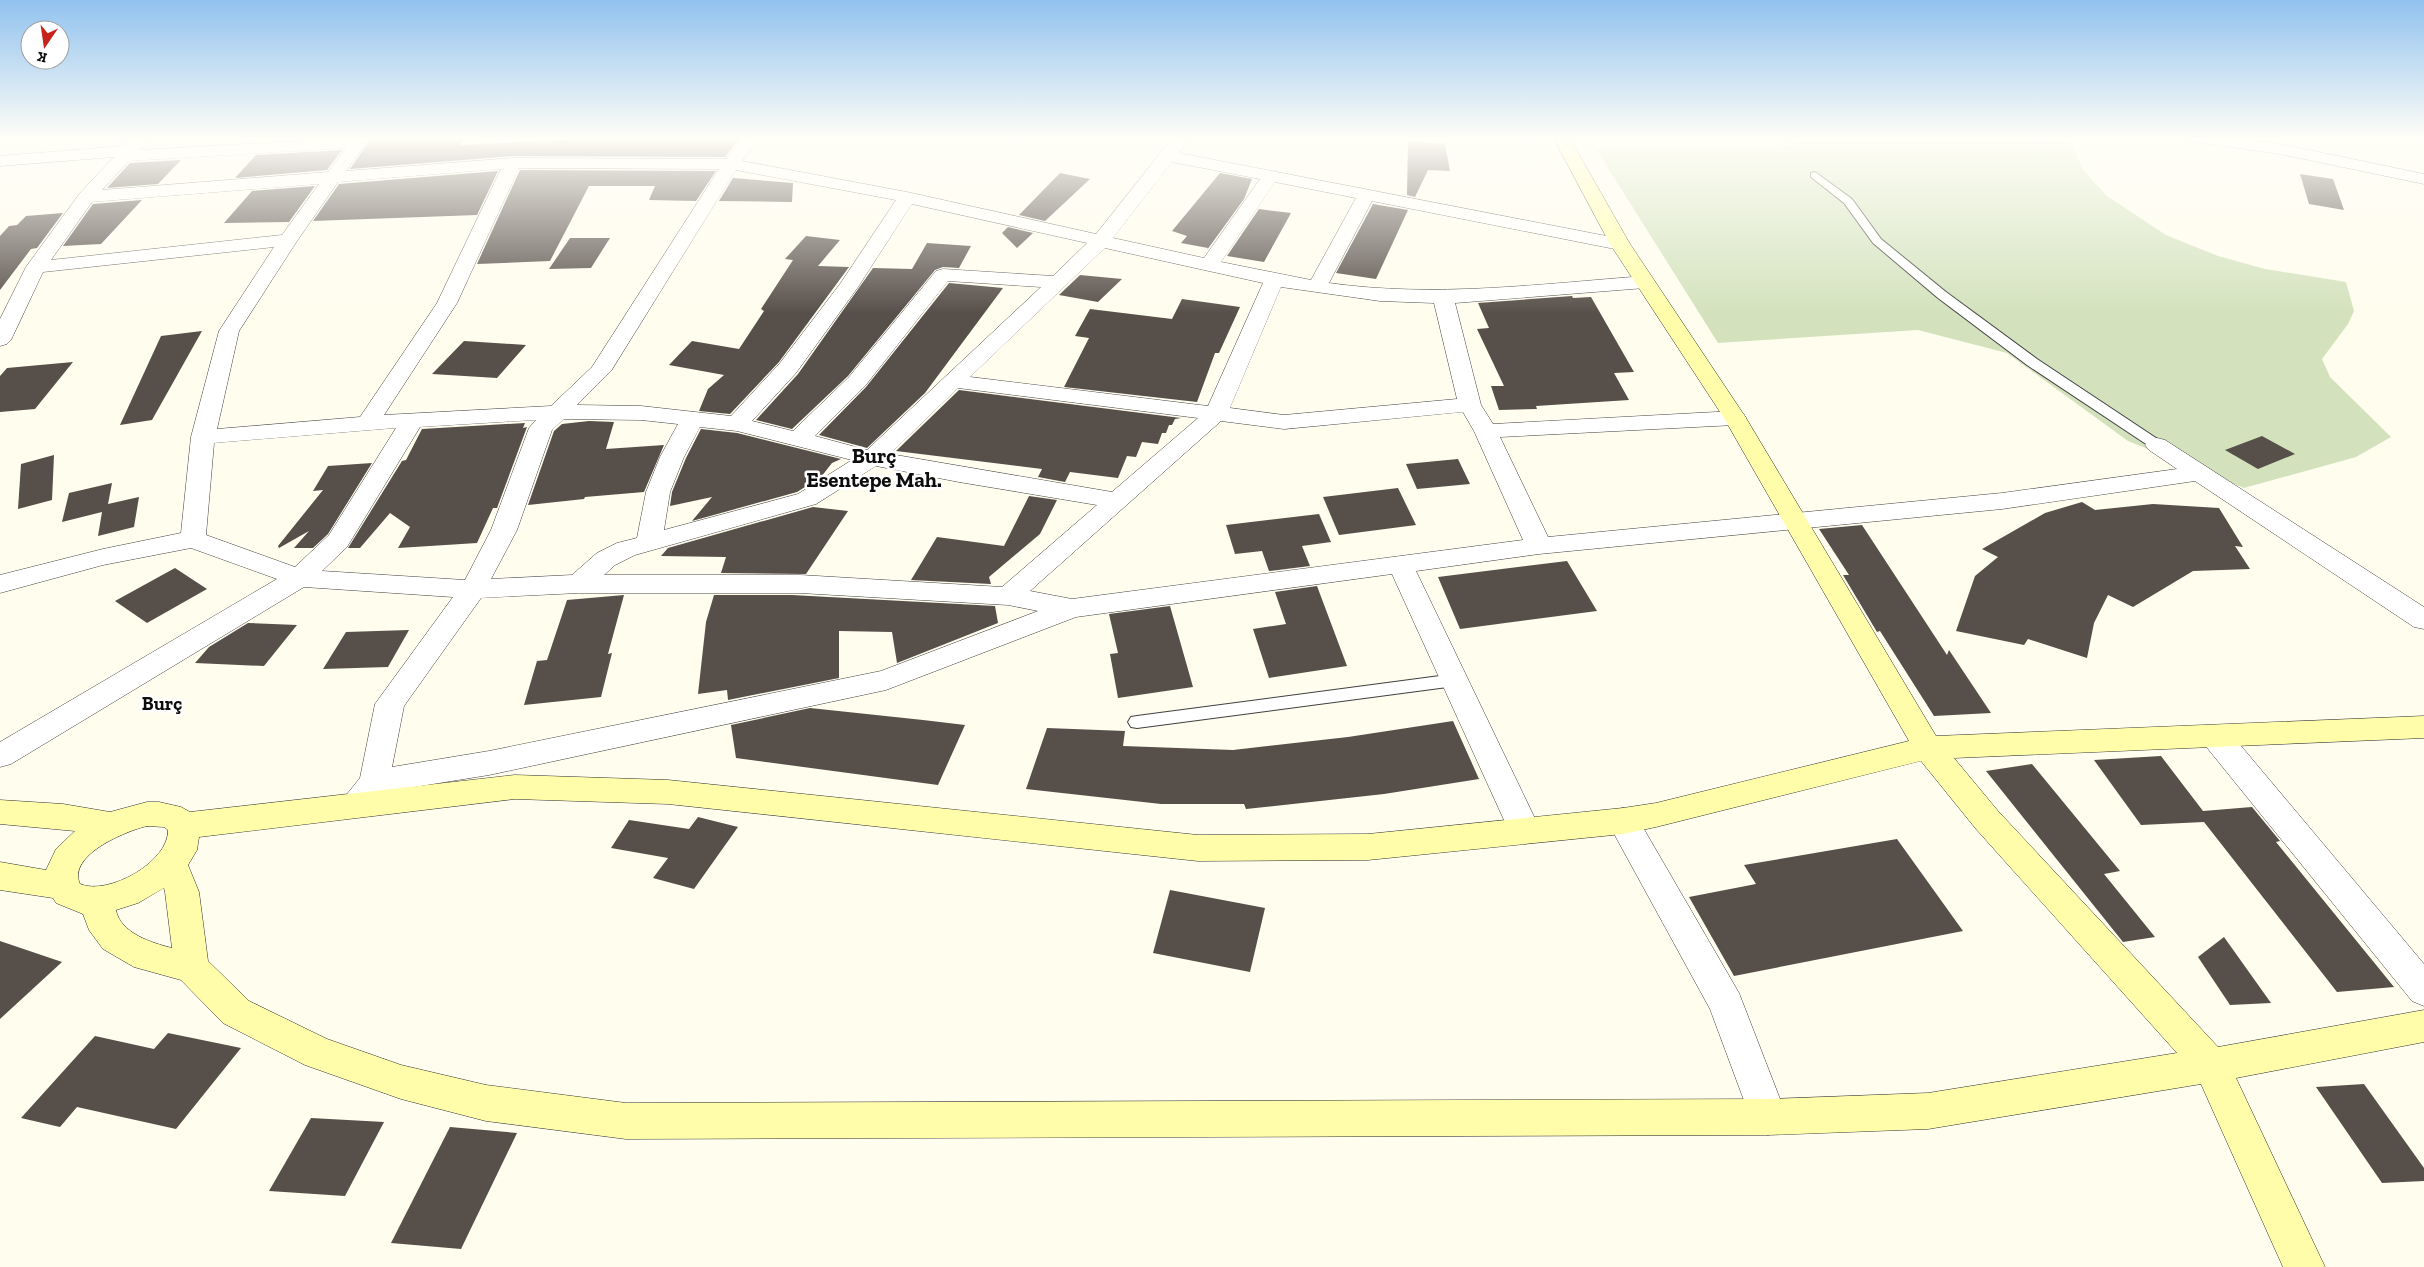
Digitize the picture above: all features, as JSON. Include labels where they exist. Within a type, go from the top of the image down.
[{"type":"street","points":[[0,340],[36,267],[86,197],[98,196]]},
{"type":"street","points":[[193,539],[203,437],[230,331],[288,240],[320,196]]},
{"type":"street","points":[[367,423],[447,303],[498,196]]},
{"type":"street","points":[[365,793],[390,704],[473,589],[504,530],[541,428],[560,412],[600,371],[710,196]]},
{"type":"street","points":[[902,196],[1274,280],[1375,294],[1443,297],[1645,282]]},
{"type":"street","points":[[579,584],[606,560],[626,549],[808,499],[872,458],[951,381],[1101,241],[1137,196]]},
{"type":"street","points":[[1209,265],[1257,196]]},
{"type":"street","points":[[1317,287],[1366,196]]},
{"type":"street","points":[[1367,196],[1620,244]]},
{"type":"street","points":[[1594,196],[1620,244],[1735,418],[1928,748],[1987,820],[2211,1065],[2304,1267]]},
{"type":"street","points":[[737,424],[788,368],[848,286],[907,197]]},
{"type":"street","points":[[36,267],[288,240]]},
{"type":"street","points":[[798,439],[836,407],[856,385],[943,275],[1057,282]]},
{"type":"street","points":[[1008,596],[1216,414],[1274,280]]},
{"type":"street","points":[[1443,297],[1470,405],[1486,431],[1539,546]]},
{"type":"street","points":[[951,381],[1284,422],[1470,405]]},
{"type":"street","points":[[203,437],[413,420],[560,412],[641,413],[737,424],[872,458],[959,475],[1117,500]]},
{"type":"street","points":[[649,542],[658,492],[672,457],[693,418]]},
{"type":"street","points":[[1486,431],[1735,418]]},
{"type":"street","points":[[0,756],[299,578],[338,541],[413,420]]},
{"type":"street","points":[[2157,445],[2424,620]]},
{"type":"street","points":[[183,826],[365,793],[489,763],[886,680],[1072,608],[1539,546],[2002,501],[2198,473]]},
{"type":"street","points":[[0,584],[103,557],[193,539],[299,578],[473,589],[579,584],[800,584],[1008,596],[1072,608]]},
{"type":"street","points":[[1400,564],[1525,831]]},
{"type":"street","points":[[365,793],[515,787],[668,792],[1198,848],[1368,847],[1623,821],[1656,815],[1928,748],[2424,727]]},
{"type":"street","points":[[2215,736],[2424,990]]},
{"type":"street","points":[[1,813],[64,816],[110,824]]},
{"type":"street","points":[[147,814],[164,814],[176,818],[183,826],[184,838],[181,850],[171,864],[137,889],[117,897],[81,900],[68,895],[61,886],[60,875],[66,861],[77,847],[110,824],[147,814]]},
{"type":"street","points":[[1623,821],[1726,1004],[1768,1117]]},
{"type":"street","points":[[171,864],[182,892],[192,968]]},
{"type":"street","points":[[0,876],[61,886]]},
{"type":"street","points":[[98,900],[101,920],[115,939],[146,956],[192,968],[236,1012],[318,1053],[401,1082],[486,1103],[626,1121],[1768,1117],[1928,1111],[2211,1065],[2424,1026]]},
{"type":"lane","points":[[1842,196],[1848,201],[1877,241],[1942,295],[2032,362],[2157,445]]},
{"type":"lane","points":[[1137,722],[1455,680]]},
{"type":"green space","points":[[1626,196],[2107,196],[2166,235],[2218,256],[2265,269],[2346,282],[2354,311],[2348,324],[2322,359],[2330,377],[2391,437],[2356,457],[2244,488],[2128,441],[2007,353],[1918,330],[1718,343]]},
{"type":"building","points":[[248,196],[308,196],[289,222],[224,223]]},
{"type":"building","points":[[330,196],[486,196],[477,215],[313,221]]},
{"type":"building","points":[[508,196],[584,196],[550,261],[477,264]]},
{"type":"building","points":[[651,196],[699,196],[696,201],[649,200]]},
{"type":"building","points":[[722,196],[792,196],[792,202],[719,201]]},
{"type":"building","points":[[1037,196],[1072,196],[1045,221],[1019,215]]},
{"type":"building","points":[[1201,196],[1245,196],[1207,250],[1208,248],[1181,243],[1187,236],[1172,231]]},
{"type":"building","points":[[2307,196],[2339,196],[2344,210],[2309,204]]},
{"type":"building","points":[[142,200],[101,244],[63,246],[93,204]]},
{"type":"building","points":[[1373,204],[1408,210],[1376,279],[1336,273]]},
{"type":"building","points":[[1259,209],[1291,213],[1264,262],[1227,256]]},
{"type":"building","points":[[63,213],[37,248],[31,249],[0,290],[0,236],[9,226],[17,225],[26,216]]},
{"type":"building","points":[[1008,227],[1033,233],[1017,248],[1002,233]]},
{"type":"building","points":[[806,236],[840,240],[818,266],[849,267],[779,362],[730,414],[699,411],[708,389],[724,375],[669,365],[692,341],[739,349],[764,311],[761,309],[793,260],[785,259]]},
{"type":"building","points":[[570,238],[610,238],[591,268],[549,269]]},
{"type":"building","points":[[927,243],[971,246],[959,268],[943,267],[935,270],[848,376],[792,429],[756,420],[798,374],[873,268],[912,269]]},
{"type":"building","points":[[1080,275],[1122,279],[1098,302],[1059,295]]},
{"type":"building","points":[[949,283],[1003,288],[925,393],[867,448],[819,435],[866,387]]},
{"type":"building","points":[[1572,296],[1573,298],[1591,297],[1634,372],[1614,373],[1629,400],[1536,406],[1537,409],[1499,410],[1491,386],[1504,386],[1477,329],[1489,328],[1478,303]]},
{"type":"building","points":[[1182,299],[1240,307],[1219,353],[1215,353],[1197,402],[1064,387],[1089,338],[1075,336],[1090,309],[1172,319]]},
{"type":"building","points":[[202,331],[152,420],[120,425],[161,336]]},
{"type":"building","points":[[464,341],[526,345],[497,378],[432,374]]},
{"type":"building","points":[[73,362],[35,409],[0,412],[0,376],[7,368]]},
{"type":"building","points":[[959,390],[1181,418],[1175,419],[1172,425],[1169,425],[1166,433],[1162,433],[1158,444],[1142,442],[1136,457],[1127,456],[1118,478],[1070,472],[1065,482],[1038,477],[1042,469],[896,451]]},
{"type":"building","points":[[589,421],[614,422],[606,449],[664,445],[644,492],[585,497],[584,499],[528,505],[554,431],[562,424]]},
{"type":"building","points":[[525,423],[523,428],[527,427],[497,508],[493,508],[477,543],[398,548],[410,527],[390,513],[360,548],[348,548],[402,461],[406,460],[422,429]]},
{"type":"building","points":[[701,429],[737,433],[841,459],[832,463],[821,477],[797,492],[692,521],[712,497],[670,506],[672,492]]},
{"type":"building","points":[[2262,436],[2295,454],[2258,469],[2225,450]]},
{"type":"building","points":[[54,455],[52,500],[18,509],[21,464]]},
{"type":"building","points":[[1458,459],[1470,484],[1417,489],[1406,464]]},
{"type":"building","points":[[372,463],[328,534],[313,548],[294,548],[309,531],[279,548],[278,546],[323,490],[313,491],[328,466]]},
{"type":"building","points":[[112,483],[108,504],[139,497],[134,527],[98,536],[102,512],[62,522],[69,493]]},
{"type":"building","points":[[1398,488],[1416,525],[1339,535],[1323,497]]},
{"type":"building","points":[[1029,496],[1057,500],[1040,534],[989,577],[991,584],[911,580],[937,537],[1004,546]]},
{"type":"building","points":[[2082,502],[2095,510],[2153,504],[2219,508],[2243,547],[2235,546],[2250,569],[2193,571],[2133,607],[2108,595],[2094,623],[2087,658],[2028,639],[2024,645],[1956,631],[1975,576],[1998,557],[1982,549],[2045,513]]},
{"type":"building","points":[[813,507],[848,511],[806,574],[721,573],[726,557],[661,556],[668,548]]},
{"type":"building","points":[[1319,514],[1331,542],[1302,546],[1310,566],[1269,571],[1262,551],[1235,554],[1226,525]]},
{"type":"building","points":[[1862,525],[1947,655],[1949,650],[1991,713],[1934,716],[1880,631],[1877,632],[1843,575],[1849,575],[1819,529]]},
{"type":"building","points":[[1567,561],[1597,611],[1460,629],[1438,577]]},
{"type":"building","points":[[175,568],[207,589],[147,623],[115,601]]},
{"type":"building","points":[[1317,586],[1347,666],[1269,678],[1253,629],[1286,624],[1275,592]]},
{"type":"building","points":[[624,595],[608,654],[612,653],[601,697],[524,705],[537,661],[547,660],[567,600]]},
{"type":"building","points":[[714,595],[792,595],[995,606],[998,623],[897,663],[892,632],[839,631],[839,678],[728,700],[727,690],[698,694],[706,622]]},
{"type":"building","points":[[1170,606],[1193,687],[1118,698],[1110,654],[1118,653],[1109,614]]},
{"type":"building","points":[[248,623],[297,625],[264,666],[195,663],[209,647]]},
{"type":"building","points":[[409,630],[388,667],[323,669],[346,632]]},
{"type":"building","points":[[810,708],[965,725],[938,785],[736,758],[731,725]]},
{"type":"building","points":[[1453,721],[1479,779],[1384,794],[1246,809],[1244,804],[1161,804],[1026,789],[1047,728],[1125,731],[1123,746],[1233,750],[1348,737]]},
{"type":"building","points":[[2161,756],[2203,811],[2252,807],[2280,841],[2276,842],[2394,987],[2337,992],[2204,822],[2141,825],[2094,760]]},
{"type":"building","points":[[2032,764],[2120,871],[2104,874],[2155,937],[2123,942],[1986,771]]},
{"type":"building","points":[[698,817],[738,827],[694,889],[653,878],[668,858],[611,848],[629,820],[689,829]]},
{"type":"building","points":[[1897,839],[1963,931],[1734,976],[1689,897],[1756,884],[1744,865]]},
{"type":"building","points":[[1170,890],[1265,908],[1250,972],[1153,953]]},
{"type":"building","points":[[2224,937],[2271,1003],[2230,1005],[2198,957]]},
{"type":"building","points":[[0,941],[62,962],[0,1019]]},
{"type":"building","points":[[168,1033],[241,1048],[176,1129],[77,1107],[60,1127],[21,1118],[95,1036],[154,1049]]},
{"type":"building","points":[[2364,1084],[2424,1168],[2424,1181],[2382,1183],[2316,1087]]},
{"type":"building","points":[[311,1118],[384,1122],[345,1196],[269,1191]]},
{"type":"building","points":[[450,1127],[517,1133],[461,1249],[391,1243]]},
{"type":"district","name":"Burç Esentepe Mah.","points":[[874,467]]},
{"type":"district","name":"Burç","points":[[162,703]]}]
